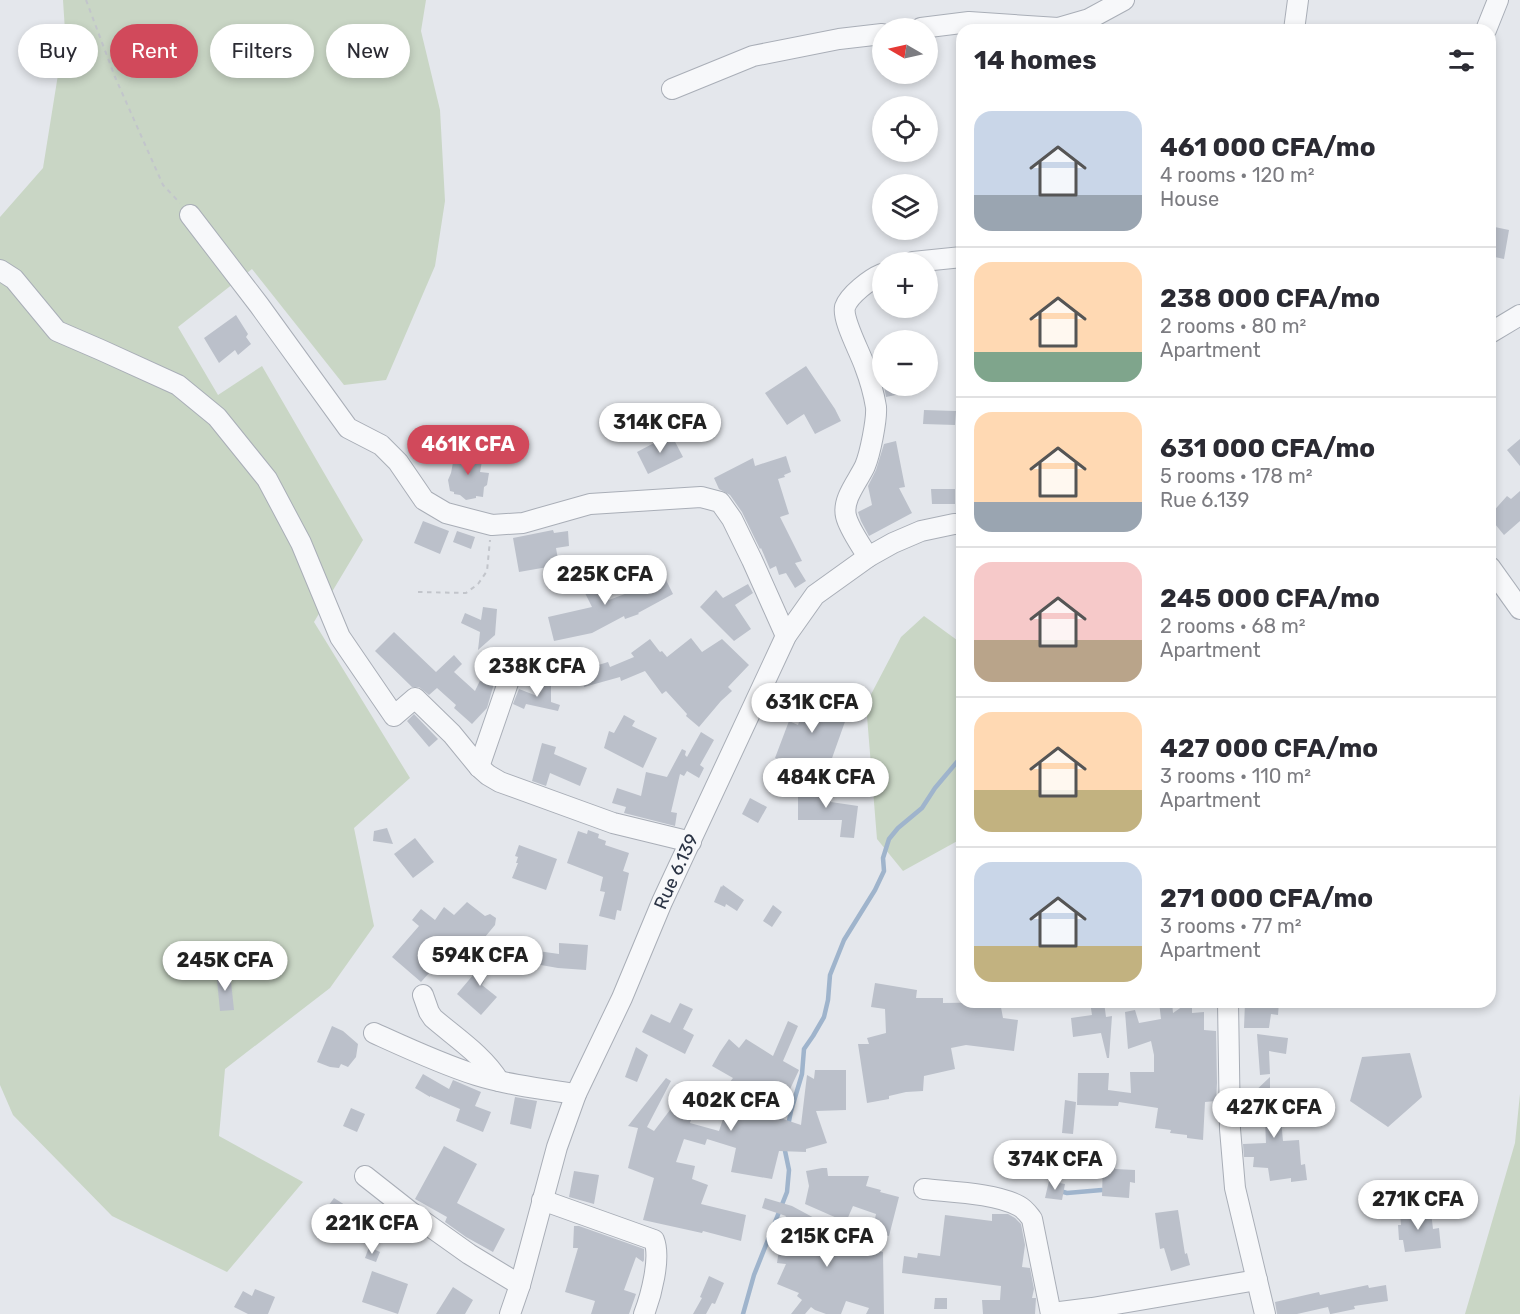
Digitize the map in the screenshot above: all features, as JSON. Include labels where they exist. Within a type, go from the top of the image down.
[{"type":"street","points":[[1072,24],[1089,19],[1125,0]]},
{"type":"street","points":[[1295,24],[1298,0]]},
{"type":"street","points":[[1488,24],[1498,0]]},
{"type":"street","points":[[938,26],[969,22],[999,24]]},
{"type":"street","points":[[672,89],[753,56],[839,39],[872,35]]},
{"type":"street","points":[[190,215],[259,304],[348,428],[381,445],[398,462],[424,500],[446,513],[492,525],[522,523],[590,504],[701,496],[720,502],[732,519],[786,636]]},
{"type":"street","points":[[938,259],[956,258]]},
{"type":"street","points":[[0,270],[14,279],[57,331],[178,385],[217,417],[267,479],[301,543],[340,637],[394,716],[415,698],[452,734],[479,767],[500,782],[634,829],[691,842]]},
{"type":"street","points":[[868,557],[846,518],[845,508],[865,464],[876,408],[866,369],[845,318],[845,308],[850,299],[872,278]]},
{"type":"street","points":[[1496,329],[1520,315]]},
{"type":"street","name":"Rue 6.139","points":[[510,1314],[520,1285],[556,1147],[576,1094],[622,998],[662,902],[786,636],[815,594],[868,557],[921,531],[956,525]]},
{"type":"street","points":[[1496,575],[1520,609]]},
{"type":"street","points":[[479,767],[511,674]]},
{"type":"street","points":[[423,995],[433,1018],[482,1060],[499,1081]]},
{"type":"street","points":[[1228,1008],[1230,1129],[1235,1188],[1265,1314]]},
{"type":"street","points":[[374,1033],[476,1075],[576,1094]]},
{"type":"street","points":[[365,1176],[451,1242],[520,1285]]},
{"type":"street","points":[[924,1189],[998,1198],[1026,1210],[1032,1219],[1052,1313],[1257,1280]]},
{"type":"street","points":[[542,1200],[654,1240],[657,1258],[644,1314]]},
{"type":"path","points":[[86,0],[115,77],[163,185],[190,215]]},
{"type":"path","points":[[418,592],[466,593],[478,584],[487,571],[492,525]]},
{"type":"green space","points":[[63,0],[426,0],[421,31],[440,110],[445,201],[435,266],[386,380],[344,385],[252,269],[178,327],[218,395],[262,366],[363,540],[314,622],[410,778],[354,828],[374,926],[330,988],[225,1069],[219,1136],[303,1182],[227,1272],[112,1216],[13,1115],[0,1085],[0,217],[43,168],[57,78],[98,78],[98,24],[65,24]]},
{"type":"green space","points":[[924,616],[956,639],[956,842],[903,871],[877,839],[866,704],[901,637]]},
{"type":"green space","points":[[1520,1094],[1520,1314],[1465,1314],[1515,1143]]},
{"type":"building","points":[[1496,227],[1509,230],[1504,259],[1496,257]]},
{"type":"building","points":[[236,315],[248,334],[246,337],[251,344],[238,355],[235,350],[219,363],[204,338]]},
{"type":"building","points":[[806,366],[841,421],[815,434],[804,414],[787,425],[765,393]]},
{"type":"building","points":[[924,410],[956,411],[955,425],[923,424]]},
{"type":"building","points":[[671,434],[683,457],[648,474],[637,452]]},
{"type":"building","points":[[1520,439],[1520,466],[1507,450]]},
{"type":"building","points":[[896,441],[905,487],[899,488],[912,513],[869,536],[858,512],[872,505],[868,486],[884,444]]},
{"type":"building","points":[[455,452],[483,456],[480,472],[489,473],[483,497],[476,496],[476,498],[466,500],[450,491],[448,480]]},
{"type":"building","points":[[786,456],[791,472],[778,479],[789,514],[780,517],[802,561],[795,563],[806,581],[795,588],[786,573],[779,575],[776,566],[770,569],[742,512],[730,495],[719,489],[714,478],[753,458],[755,466]]},
{"type":"building","points":[[931,489],[955,489],[955,504],[932,504]]},
{"type":"building","points":[[1520,491],[1520,521],[1504,535],[1496,525],[1496,508],[1507,496],[1511,499]]},
{"type":"building","points":[[423,521],[449,531],[440,554],[414,543]]},
{"type":"building","points":[[553,530],[554,533],[568,531],[569,546],[556,548],[559,565],[519,572],[513,538]]},
{"type":"building","points":[[457,531],[475,537],[471,549],[453,542]]},
{"type":"building","points":[[593,565],[609,600],[630,592],[631,594],[664,576],[673,594],[639,614],[625,619],[624,616],[592,633],[554,641],[548,617],[592,607],[575,573]]},
{"type":"building","points":[[748,584],[753,593],[735,605],[751,629],[734,641],[700,607],[716,590],[723,598]]},
{"type":"building","points":[[483,607],[497,609],[495,635],[478,650],[480,632],[461,623],[465,613],[481,620]]},
{"type":"building","points":[[394,632],[436,672],[454,655],[462,664],[454,672],[475,691],[486,668],[497,673],[487,708],[472,724],[437,688],[429,695],[419,687],[412,687],[375,651]]},
{"type":"building","points":[[691,638],[702,652],[722,639],[749,665],[728,687],[732,691],[699,727],[686,716],[687,714],[666,691],[662,694],[645,671],[621,681],[620,677],[584,687],[579,671],[608,662],[610,667],[634,657],[631,653],[650,639],[667,657]]},
{"type":"building","points":[[537,683],[551,686],[551,702],[560,705],[558,711],[526,704],[524,709],[513,704],[519,689],[537,696]]},
{"type":"building","points":[[810,687],[832,692],[823,721],[847,716],[831,761],[823,758],[817,773],[775,758],[789,721],[798,725]]},
{"type":"building","points":[[414,714],[438,739],[429,747],[407,721]]},
{"type":"building","points":[[624,715],[635,721],[632,726],[657,738],[643,768],[604,748],[609,731],[614,733]]},
{"type":"building","points":[[701,732],[714,740],[700,765],[704,768],[699,778],[687,771],[684,776],[680,774],[671,812],[677,813],[675,826],[624,813],[626,807],[612,803],[617,788],[641,796],[646,772],[667,777],[682,749],[686,751],[687,757]]},
{"type":"building","points":[[542,743],[556,747],[554,754],[587,768],[580,786],[550,773],[546,786],[532,781]]},
{"type":"building","points":[[798,787],[831,787],[831,802],[858,806],[854,838],[840,837],[842,820],[798,820]]},
{"type":"building","points":[[750,798],[767,807],[758,823],[742,814]]},
{"type":"building","points":[[387,828],[393,844],[373,841],[374,831]]},
{"type":"building","points":[[588,830],[599,834],[598,838],[606,841],[605,845],[629,853],[623,871],[629,873],[621,911],[617,910],[615,920],[599,916],[605,892],[600,891],[603,877],[567,863],[578,831],[587,834]]},
{"type":"building","points":[[415,838],[434,862],[413,878],[394,854]]},
{"type":"building","points":[[519,845],[557,859],[546,890],[512,878],[518,863],[516,863],[518,857],[515,856]]},
{"type":"building","points":[[723,885],[744,900],[737,911],[726,904],[725,907],[714,902]]},
{"type":"building","points":[[467,902],[485,916],[490,914],[496,918],[495,925],[475,949],[487,955],[459,962],[447,953],[421,982],[392,957],[419,926],[412,920],[421,909],[435,920],[444,907],[454,915]]},
{"type":"building","points":[[773,905],[782,912],[772,927],[763,921]]},
{"type":"building","points":[[559,943],[588,945],[586,970],[535,964],[538,951],[559,954]]},
{"type":"building","points":[[496,948],[500,950],[482,985],[497,997],[481,1015],[457,994]]},
{"type":"building","points":[[230,972],[234,1010],[220,1011],[218,973]]},
{"type":"building","points":[[875,983],[917,990],[916,998],[943,998],[943,1003],[956,1003],[956,1008],[1001,1008],[1003,1018],[1018,1020],[1014,1051],[966,1045],[951,1048],[955,1069],[924,1076],[923,1091],[906,1092],[889,1096],[889,1099],[867,1103],[858,1044],[869,1044],[867,1038],[886,1033],[885,1009],[871,1007]]},
{"type":"building","points":[[680,1003],[693,1009],[683,1029],[694,1035],[685,1054],[642,1032],[651,1014],[670,1023]]},
{"type":"building","points":[[1091,1008],[1105,1008],[1106,1017],[1112,1016],[1109,1058],[1107,1058],[1101,1033],[1073,1037],[1071,1018],[1092,1015]]},
{"type":"building","points":[[1160,1008],[1173,1008],[1173,1013],[1180,1008],[1192,1008],[1192,1013],[1204,1012],[1204,1030],[1216,1031],[1216,1101],[1205,1102],[1203,1140],[1170,1133],[1171,1130],[1155,1128],[1158,1108],[1119,1102],[1118,1106],[1077,1105],[1078,1073],[1109,1073],[1108,1090],[1131,1093],[1130,1072],[1154,1072],[1151,1041],[1128,1049],[1125,1012],[1135,1010],[1139,1023],[1161,1019]]},
{"type":"building","points":[[1245,1008],[1279,1008],[1278,1015],[1271,1014],[1269,1028],[1244,1028]]},
{"type":"building","points":[[788,1021],[798,1026],[783,1061],[799,1070],[777,1117],[801,1125],[807,1075],[814,1079],[815,1070],[846,1070],[846,1110],[816,1111],[827,1143],[806,1149],[806,1152],[779,1151],[772,1179],[731,1172],[736,1148],[707,1139],[705,1145],[684,1139],[676,1162],[695,1166],[692,1179],[708,1185],[701,1204],[746,1215],[741,1241],[703,1231],[702,1233],[643,1220],[654,1178],[628,1168],[638,1128],[628,1126],[666,1078],[671,1081],[647,1127],[654,1131],[692,1081],[705,1091],[686,1115],[692,1117],[690,1123],[719,1131],[726,1110],[715,1101],[733,1078],[712,1066],[720,1052],[729,1039],[739,1048],[746,1039],[773,1056]]},
{"type":"building","points":[[332,1026],[343,1031],[358,1044],[356,1057],[348,1067],[341,1064],[339,1068],[330,1067],[317,1062]]},
{"type":"building","points":[[1257,1034],[1288,1038],[1286,1054],[1269,1051],[1270,1074],[1260,1075]]},
{"type":"building","points":[[636,1047],[648,1055],[637,1082],[625,1077]]},
{"type":"building","points":[[1410,1053],[1422,1097],[1388,1127],[1350,1101],[1362,1057]]},
{"type":"building","points":[[423,1074],[449,1089],[453,1080],[481,1092],[475,1106],[491,1112],[483,1132],[456,1121],[460,1109],[430,1097],[415,1088]]},
{"type":"building","points":[[1270,1077],[1270,1089],[1278,1088],[1283,1141],[1299,1140],[1301,1165],[1305,1164],[1307,1180],[1291,1182],[1291,1178],[1270,1181],[1268,1168],[1253,1167],[1254,1157],[1244,1157],[1243,1144],[1266,1143],[1265,1119],[1251,1120],[1251,1095]]},
{"type":"building","points":[[515,1097],[537,1101],[531,1129],[510,1124]]},
{"type":"building","points":[[1065,1100],[1076,1102],[1073,1134],[1062,1133]]},
{"type":"building","points":[[351,1108],[365,1114],[357,1132],[343,1126]]},
{"type":"building","points":[[1093,1140],[1103,1142],[1102,1156],[1091,1155]]},
{"type":"building","points":[[444,1146],[477,1164],[457,1203],[505,1229],[493,1252],[445,1222],[447,1217],[415,1199]]},
{"type":"building","points":[[1103,1160],[1115,1160],[1115,1169],[1135,1170],[1135,1183],[1130,1182],[1129,1198],[1102,1196]]},
{"type":"building","points":[[827,1168],[828,1176],[869,1176],[866,1186],[899,1197],[889,1236],[872,1232],[876,1214],[853,1206],[846,1222],[805,1204],[809,1186],[806,1171]]},
{"type":"building","points":[[574,1171],[599,1175],[594,1204],[569,1197]]},
{"type":"building","points":[[1049,1181],[1065,1184],[1062,1200],[1045,1198]]},
{"type":"building","points":[[334,1198],[345,1205],[334,1220],[323,1213]]},
{"type":"building","points":[[765,1198],[792,1206],[818,1220],[816,1225],[804,1221],[803,1232],[826,1233],[826,1241],[837,1243],[836,1245],[883,1252],[884,1314],[866,1314],[869,1308],[846,1301],[841,1314],[826,1314],[811,1307],[805,1314],[791,1314],[802,1300],[797,1296],[799,1293],[777,1284],[786,1264],[777,1263],[780,1243],[788,1244],[789,1222],[784,1219],[786,1216],[762,1208]]},
{"type":"building","points":[[1418,1209],[1419,1213],[1431,1212],[1433,1229],[1439,1228],[1441,1248],[1405,1252],[1403,1240],[1399,1240],[1400,1212]]},
{"type":"building","points":[[1178,1210],[1185,1254],[1187,1253],[1190,1265],[1171,1271],[1164,1248],[1160,1249],[1155,1213]]},
{"type":"building","points":[[992,1214],[1008,1214],[1021,1224],[1025,1245],[1022,1267],[1030,1268],[1034,1289],[1032,1298],[1036,1298],[1035,1314],[983,1314],[982,1300],[1000,1300],[1001,1286],[902,1273],[904,1256],[917,1258],[918,1253],[940,1256],[945,1215],[992,1221]]},
{"type":"building","points":[[574,1226],[644,1249],[644,1260],[643,1262],[636,1257],[624,1290],[636,1294],[629,1314],[591,1314],[595,1301],[565,1292],[578,1248],[573,1248]]},
{"type":"building","points":[[369,1247],[380,1252],[376,1262],[365,1258]]},
{"type":"building","points":[[372,1271],[408,1284],[398,1314],[362,1302]]},
{"type":"building","points":[[709,1276],[724,1283],[715,1304],[712,1303],[706,1314],[693,1314],[702,1298],[700,1297]]},
{"type":"building","points":[[1368,1285],[1369,1288],[1386,1285],[1388,1301],[1354,1306],[1355,1309],[1331,1314],[1328,1307],[1297,1314],[1277,1314],[1275,1302],[1319,1292],[1320,1295]]},
{"type":"building","points":[[453,1287],[473,1300],[465,1314],[436,1314]]},
{"type":"building","points":[[255,1289],[275,1297],[268,1314],[248,1314],[234,1307],[243,1291],[252,1296]]},
{"type":"building","points":[[935,1298],[947,1298],[947,1309],[934,1309]]},
{"type":"waterway","points":[[788,1126],[802,1074],[804,1049],[824,1017],[830,975],[844,940],[884,871],[883,858],[889,839],[898,828],[922,808],[956,763]]},
{"type":"waterway","points":[[743,1314],[754,1275],[787,1192],[789,1170],[784,1146]]},
{"type":"waterway","points":[[1060,1191],[1067,1193],[1102,1190]]}]
